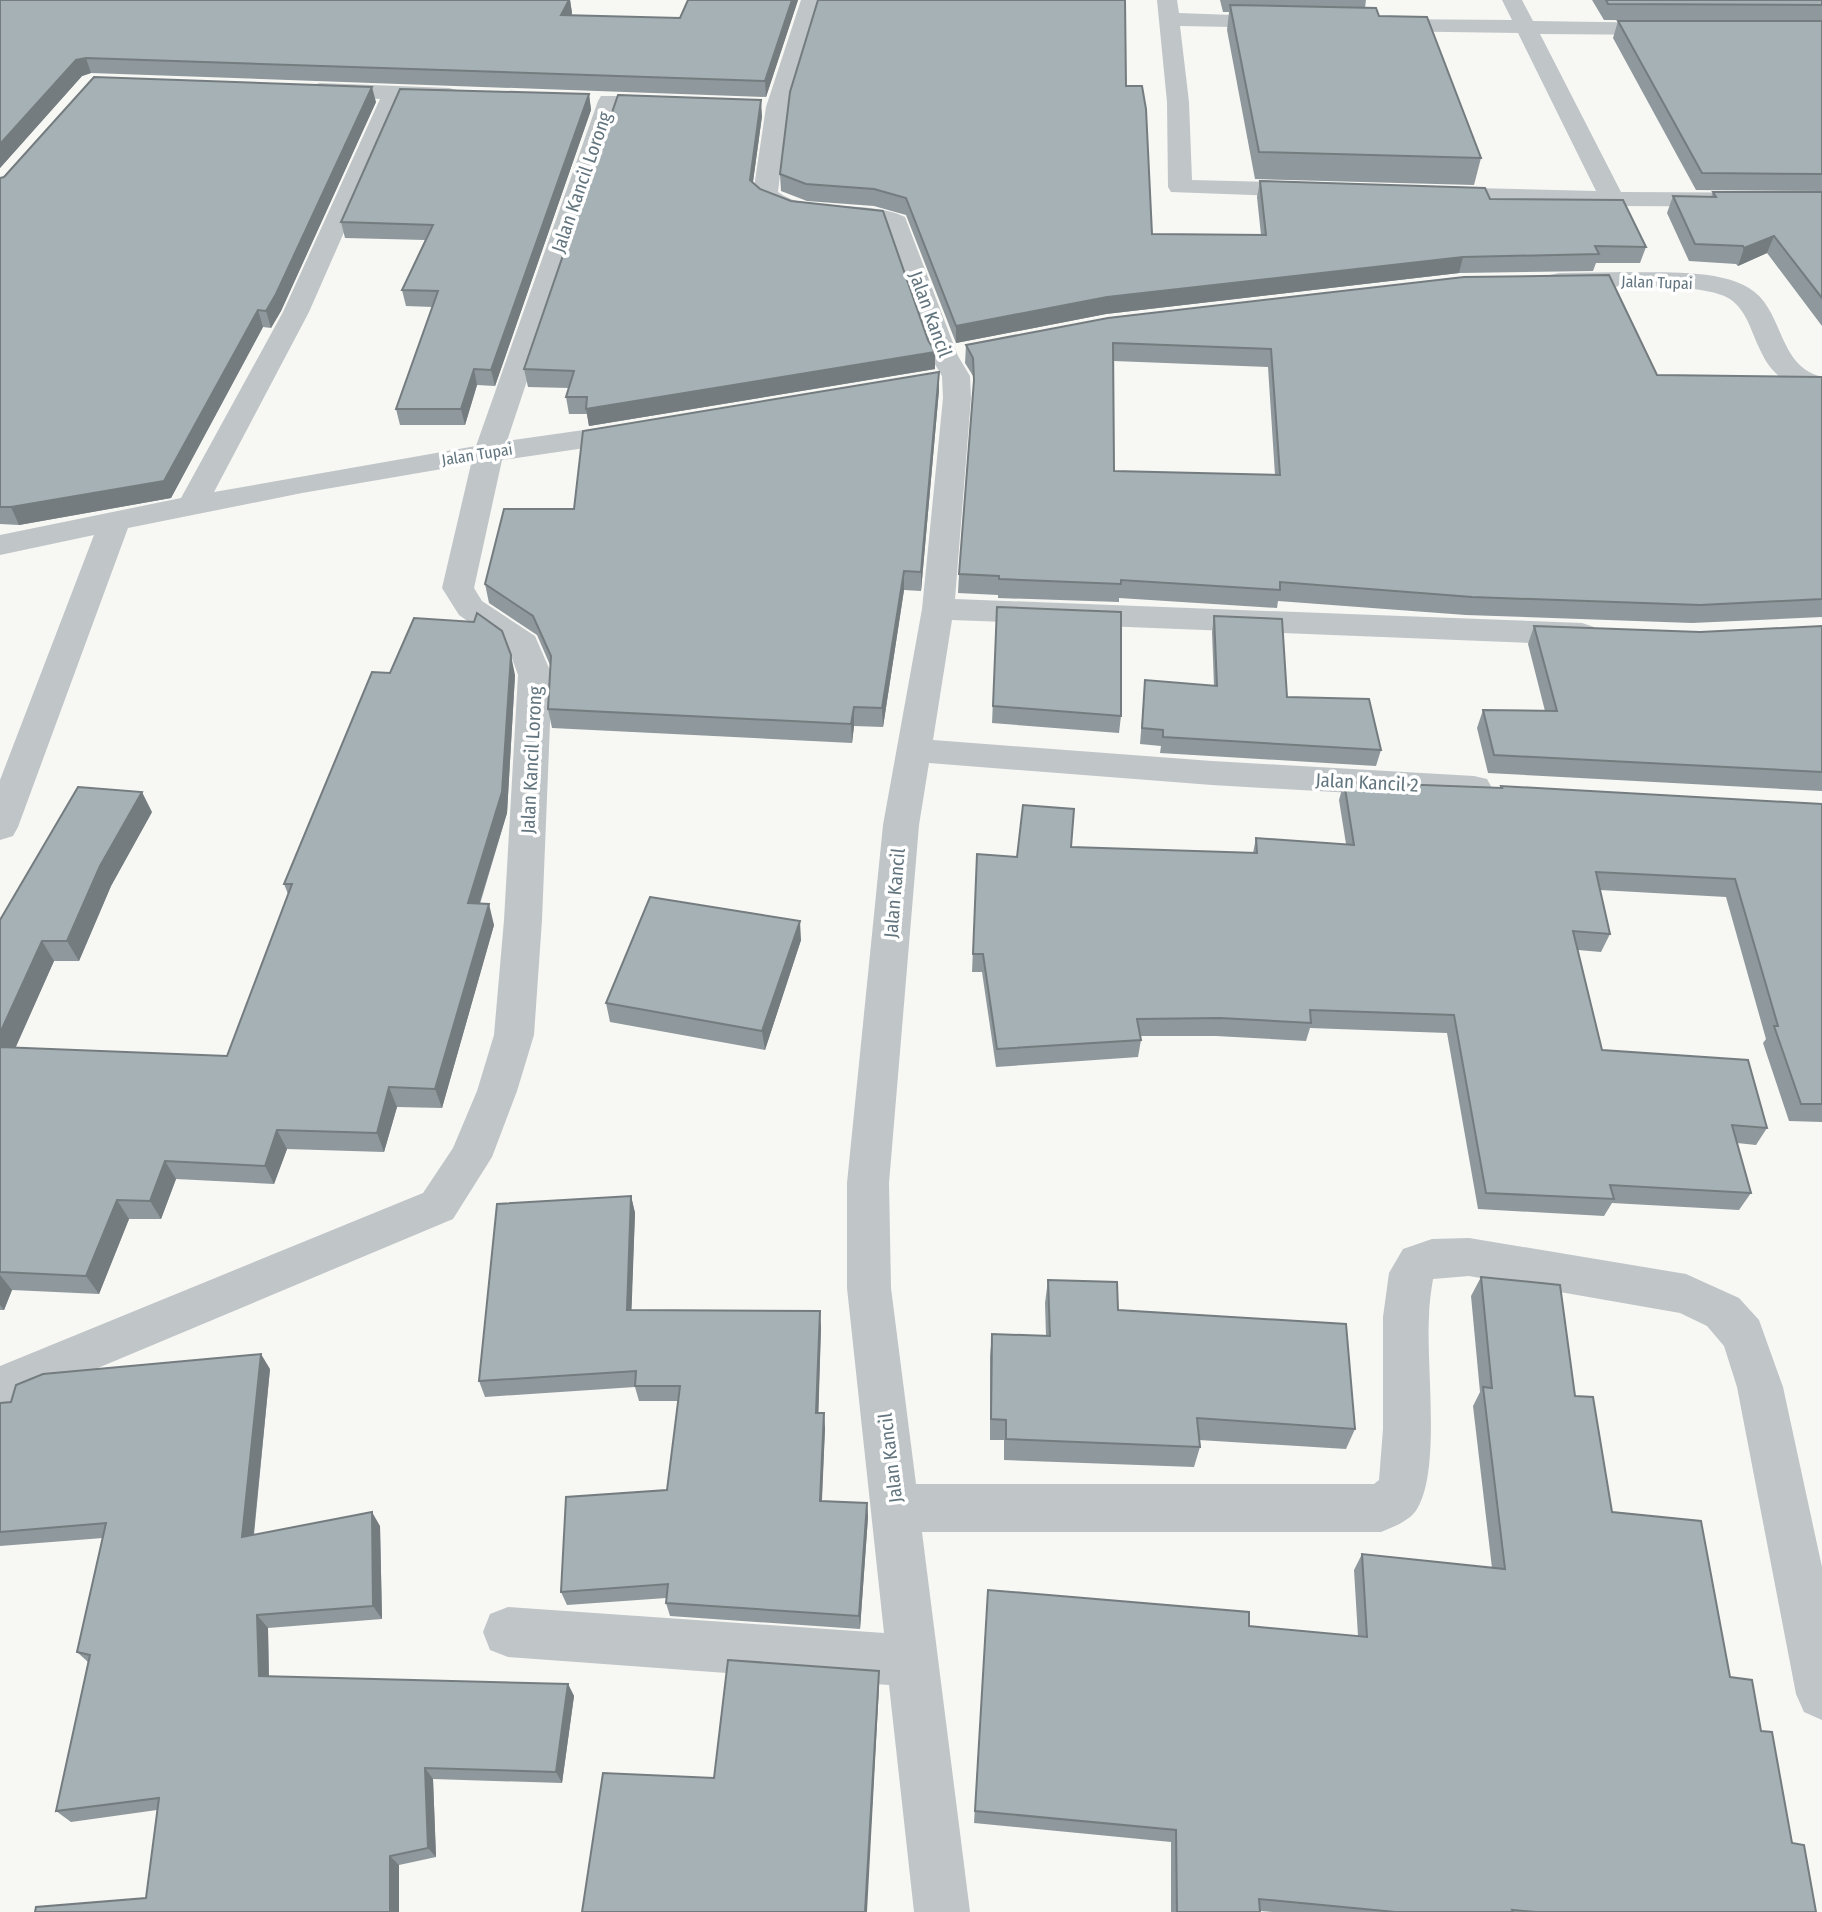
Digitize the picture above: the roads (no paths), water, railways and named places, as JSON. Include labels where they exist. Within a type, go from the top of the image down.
[{"type":"street","name":"Jalan Kancil","points":[[811,0],[762,107],[765,194],[771,201],[792,206],[884,216],[896,222],[950,366],[957,398],[951,484],[937,610],[901,825],[868,1183],[869,1288],[942,1912]]},
{"type":"street","points":[[1383,0],[1390,25]]},
{"type":"street","points":[[1512,0],[1612,199]]},
{"type":"street","points":[[1307,23],[1168,10],[1178,102],[1180,187],[1333,191]]},
{"type":"street","points":[[1363,24],[1526,29],[1686,29]]},
{"type":"street","points":[[302,90],[474,96]]},
{"type":"street","points":[[192,505],[296,312],[394,93]]},
{"type":"street","name":"Jalan Kancil Lorong","points":[[0,1388],[438,1206],[471,1157],[497,1091],[513,1035],[523,920],[535,675],[523,644],[470,608],[458,588],[489,451],[609,101]]},
{"type":"street","points":[[1417,193],[1612,199],[1822,200]]},
{"type":"street","name":"Jalan Tupai","points":[[1537,281],[1724,286],[1741,294],[1754,311],[1784,368],[1796,379],[1822,385]]},
{"type":"street","name":"Jalan Tupai","points":[[0,545],[114,524],[192,505],[489,451],[656,428]]},
{"type":"street","points":[[0,827],[114,524]]},
{"type":"street","points":[[937,610],[1610,635]]},
{"type":"street","name":"Jalan Kancil 2","points":[[912,750],[1212,773],[1501,789]]},
{"type":"street","points":[[896,1508],[1381,1508],[1399,1495],[1403,1483],[1406,1317],[1411,1273],[1419,1263],[1432,1258],[1469,1257],[1686,1294],[1723,1312],[1743,1335],[1760,1387],[1775,1454],[1822,1694]]},
{"type":"street","points":[[508,1632],[914,1661]]}]
